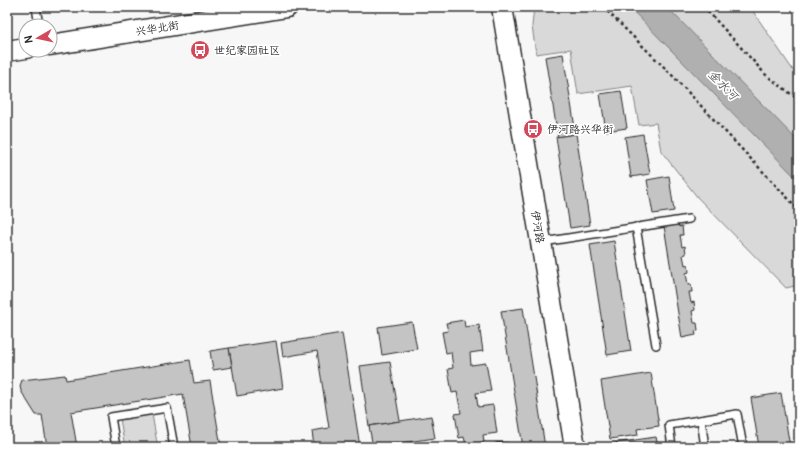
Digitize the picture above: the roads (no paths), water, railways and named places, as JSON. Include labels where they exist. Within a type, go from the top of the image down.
[{"type":"street","name":"兴华北街","points":[[58,44],[287,7]]},
{"type":"street","name":"伊河路","points":[[502,7],[575,447]]},
{"type":"street","points":[[7,51],[18,49]]},
{"type":"lane","points":[[36,7],[38,18]]},
{"type":"lane","points":[[541,242],[689,219]]},
{"type":"lane","points":[[636,227],[656,346]]},
{"type":"lane","points":[[116,447],[111,417],[167,408],[174,447]]},
{"type":"lane","points":[[672,447],[668,425],[737,414],[743,447]]},
{"type":"lane","points":[[701,420],[705,447]]},
{"type":"lane","points":[[498,447],[506,447]]},
{"type":"water","name":"金水河","points":[[629,7],[667,7],[799,142],[799,181]]},
{"type":"place","name":"世纪家园社区","points":[[200,50]]},
{"type":"place","name":"伊河路兴华街","points":[[533,129]]}]
